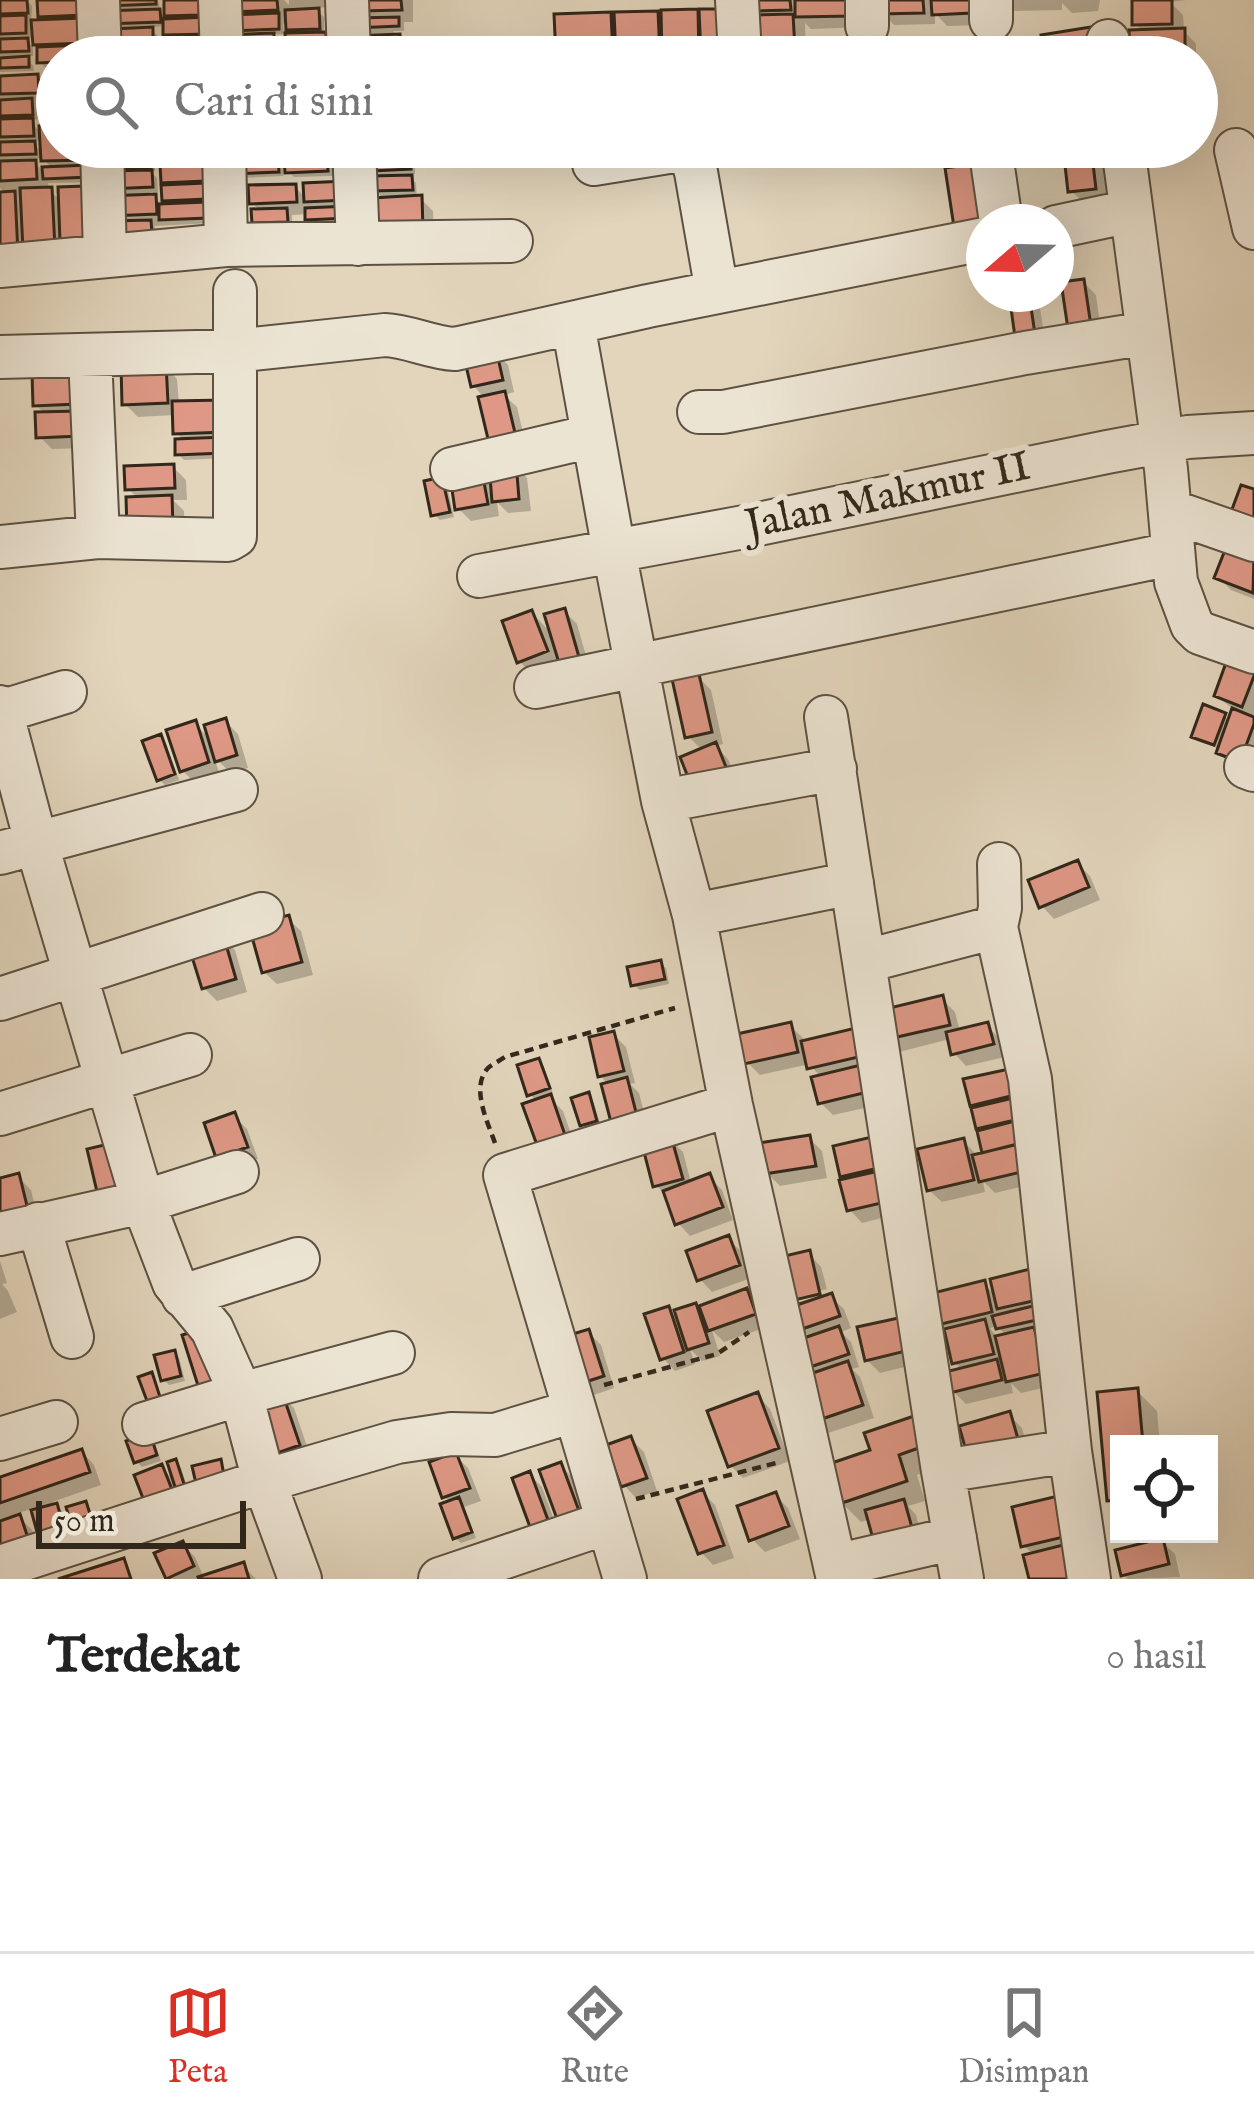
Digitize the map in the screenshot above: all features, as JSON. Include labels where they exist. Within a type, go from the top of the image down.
[{"type":"street","points":[[98,0],[99,36]]},
{"type":"street","points":[[220,0],[221,36]]},
{"type":"street","points":[[347,0],[349,36]]},
{"type":"street","points":[[1236,150],[1254,228]]},
{"type":"street","points":[[103,168],[105,256]]},
{"type":"street","points":[[224,168],[226,245]]},
{"type":"street","points":[[355,168],[358,244]]},
{"type":"street","points":[[695,168],[717,292]]},
{"type":"street","points":[[993,168],[998,204]]},
{"type":"street","points":[[1126,168],[1171,511],[1176,582],[1192,625],[1200,633],[1254,652]]},
{"type":"street","points":[[1074,222],[1131,211]]},
{"type":"street","points":[[0,266],[226,245],[512,241]]},
{"type":"street","points":[[0,357],[235,351],[385,334],[455,349],[966,243]]},
{"type":"street","points":[[0,547],[98,537],[227,540],[235,536],[235,291]]},
{"type":"street","points":[[573,324],[663,801],[694,915],[730,1105],[837,1572],[958,1559],[826,717]]},
{"type":"street","points":[[699,412],[723,412],[1147,333]]},
{"type":"street","points":[[90,356],[98,537]]},
{"type":"street","name":"Jalan Makmur II","points":[[479,576],[1188,437],[1254,433]]},
{"type":"street","points":[[452,469],[592,436]]},
{"type":"street","points":[[1171,511],[1254,540]]},
{"type":"street","points":[[536,687],[1172,554]]},
{"type":"street","points":[[65,692],[0,710],[18,847],[76,972],[164,1263],[183,1296],[212,1329],[241,1394],[264,1480],[300,1579]]},
{"type":"street","points":[[663,801],[835,769]]},
{"type":"street","points":[[18,847],[236,790]]},
{"type":"street","points":[[999,864],[996,927],[1030,1079],[1070,1451],[1089,1579]]},
{"type":"street","points":[[694,915],[851,883]]},
{"type":"street","points":[[0,999],[262,914]]},
{"type":"street","points":[[866,961],[996,927]]},
{"type":"street","points":[[0,1114],[190,1055]]},
{"type":"street","points":[[625,1579],[505,1174],[730,1105]]},
{"type":"street","points":[[72,1337],[19,1229],[143,1202],[237,1172]]},
{"type":"street","points":[[183,1296],[298,1259]]},
{"type":"street","points":[[144,1424],[393,1353]]},
{"type":"street","points":[[0,1567],[264,1480],[397,1442],[451,1434],[495,1435],[571,1403]]},
{"type":"street","points":[[0,1439],[56,1422]]},
{"type":"street","points":[[943,1472],[1070,1451]]},
{"type":"street","points":[[440,1579],[604,1515]]},
{"type":"path","points":[[505,1174],[484,1109],[480,1083],[487,1070],[505,1057],[709,998]]},
{"type":"path","points":[[571,1403],[711,1357],[751,1332],[780,1321]]},
{"type":"path","points":[[604,1515],[809,1455]]},
{"type":"building","points":[[0,0],[27,0],[28,13],[0,14]]},
{"type":"building","points":[[37,0],[84,0],[85,15],[38,17]]},
{"type":"building","points":[[105,0],[156,0],[156,4],[106,6]]},
{"type":"building","points":[[164,0],[199,0],[199,15],[164,16]]},
{"type":"building","points":[[229,0],[277,0],[278,10],[229,12]]},
{"type":"building","points":[[359,0],[401,0],[402,10],[360,11]]},
{"type":"building","points":[[752,0],[790,0],[791,10],[753,11]]},
{"type":"building","points":[[795,0],[852,0],[853,16],[795,17]]},
{"type":"building","points":[[878,0],[923,0],[924,13],[879,14]]},
{"type":"building","points":[[931,0],[971,0],[972,13],[932,15]]},
{"type":"building","points":[[1132,0],[1172,0],[1172,24],[1132,25]]},
{"type":"building","points":[[319,8],[320,29],[286,30],[285,10]]},
{"type":"building","points":[[160,9],[161,22],[104,24],[104,11]]},
{"type":"building","points":[[698,9],[699,36],[662,36],[661,10]]},
{"type":"building","points":[[699,9],[728,9],[729,36],[700,36]]},
{"type":"building","points":[[658,11],[659,36],[615,36],[614,12]]},
{"type":"building","points":[[611,12],[612,36],[555,36],[554,14]]},
{"type":"building","points":[[279,13],[279,29],[227,31],[227,15]]},
{"type":"building","points":[[793,14],[794,36],[754,36],[753,15]]},
{"type":"building","points":[[26,15],[26,33],[0,34],[0,16]]},
{"type":"building","points":[[209,17],[210,34],[163,35],[163,19]]},
{"type":"building","points":[[399,17],[399,26],[355,28],[355,18]]},
{"type":"building","points":[[85,18],[86,36],[36,36],[33,45],[31,20]]},
{"type":"building","points":[[153,27],[153,36],[112,36],[112,29]]},
{"type":"building","points":[[1091,27],[1092,36],[1041,36]]},
{"type":"building","points":[[1185,28],[1185,36],[1129,36],[1129,30]]},
{"type":"building","points":[[326,32],[326,36],[285,36]]},
{"type":"building","points":[[274,33],[274,36],[224,35]]},
{"type":"building","points":[[28,38],[29,51],[0,52],[0,39]]},
{"type":"building","points":[[29,56],[29,67],[0,68],[0,58]]},
{"type":"building","points":[[36,74],[36,93],[0,94],[0,76]]},
{"type":"building","points":[[32,98],[33,115],[0,116],[0,100]]},
{"type":"building","points":[[33,118],[34,136],[0,137],[0,119]]},
{"type":"building","points":[[35,141],[36,154],[0,155],[0,142]]},
{"type":"building","points":[[36,160],[37,179],[0,181],[0,161]]},
{"type":"building","points":[[42,168],[89,168],[90,177],[43,179]]},
{"type":"building","points":[[160,168],[205,168],[206,181],[161,183]]},
{"type":"building","points":[[230,168],[279,168],[279,172],[230,174]]},
{"type":"building","points":[[285,168],[328,168],[328,171],[285,173]]},
{"type":"building","points":[[945,168],[981,168],[983,204],[966,204],[966,225],[954,227]]},
{"type":"building","points":[[1065,168],[1094,168],[1096,189],[1068,192]]},
{"type":"building","points":[[152,170],[153,187],[107,189],[106,171]]},
{"type":"building","points":[[412,175],[413,190],[371,191],[370,176]]},
{"type":"building","points":[[346,181],[347,200],[304,202],[303,183]]},
{"type":"building","points":[[206,183],[207,199],[162,201],[161,185]]},
{"type":"building","points":[[296,184],[297,202],[249,204],[248,185]]},
{"type":"building","points":[[85,186],[87,240],[60,242],[58,187]]},
{"type":"building","points":[[52,187],[55,249],[23,250],[20,188]]},
{"type":"building","points":[[15,191],[18,254],[0,255],[0,192]]},
{"type":"building","points":[[156,194],[157,214],[108,216],[107,196]]},
{"type":"building","points":[[422,195],[423,230],[373,232],[372,198]]},
{"type":"building","points":[[207,202],[208,218],[159,220],[159,204]]},
{"type":"building","points":[[349,206],[349,218],[305,220],[305,208]]},
{"type":"building","points":[[287,208],[288,222],[252,223],[251,209]]},
{"type":"building","points":[[151,220],[152,234],[111,235],[111,221]]},
{"type":"building","points":[[1084,279],[1091,326],[1068,329],[1065,312],[1074,312],[1074,280]]},
{"type":"building","points":[[1012,312],[1032,312],[1035,334],[1015,337]]},
{"type":"building","points":[[496,349],[503,380],[471,387],[464,357]]},
{"type":"building","points":[[166,363],[168,403],[122,405],[121,365]]},
{"type":"building","points":[[77,372],[78,404],[33,406],[32,373]]},
{"type":"building","points":[[505,391],[516,437],[489,443],[478,397]]},
{"type":"building","points":[[225,400],[227,432],[173,434],[172,401]]},
{"type":"building","points":[[79,411],[80,436],[36,438],[35,412]]},
{"type":"building","points":[[225,437],[225,453],[175,455],[175,439]]},
{"type":"building","points":[[516,462],[519,499],[492,502],[489,464]]},
{"type":"building","points":[[174,464],[175,488],[125,490],[124,466]]},
{"type":"building","points":[[482,471],[488,504],[455,510],[450,476]]},
{"type":"building","points":[[442,477],[450,512],[431,516],[424,481]]},
{"type":"building","points":[[1241,485],[1254,489],[1254,520],[1231,512]]},
{"type":"building","points":[[172,495],[173,528],[127,530],[126,497]]},
{"type":"building","points":[[1227,545],[1254,555],[1253,593],[1214,578]]},
{"type":"building","points":[[565,608],[579,657],[559,663],[544,614]]},
{"type":"building","points":[[532,610],[548,651],[517,663],[502,621]]},
{"type":"building","points":[[1231,649],[1254,657],[1254,676],[1242,707],[1214,696]]},
{"type":"building","points":[[699,674],[712,732],[685,738],[672,679]]},
{"type":"building","points":[[1203,704],[1226,713],[1214,745],[1191,737]]},
{"type":"building","points":[[1232,708],[1254,717],[1240,762],[1216,753]]},
{"type":"building","points":[[226,718],[237,755],[215,762],[204,725]]},
{"type":"building","points":[[196,720],[209,762],[180,772],[166,730]]},
{"type":"building","points":[[161,734],[175,774],[157,781],[142,741]]},
{"type":"building","points":[[716,742],[726,767],[690,782],[680,757]]},
{"type":"building","points":[[1078,860],[1089,887],[1039,908],[1028,880]]},
{"type":"building","points":[[289,915],[302,962],[262,973],[249,926]]},
{"type":"building","points":[[223,934],[236,979],[202,989],[188,944]]},
{"type":"building","points":[[661,960],[665,979],[631,986],[627,967]]},
{"type":"building","points":[[943,995],[950,1025],[884,1040],[877,1011]]},
{"type":"building","points":[[791,1022],[798,1052],[744,1064],[737,1034]]},
{"type":"building","points":[[988,1022],[994,1044],[951,1055],[946,1032]]},
{"type":"building","points":[[860,1027],[867,1055],[807,1069],[801,1041]]},
{"type":"building","points":[[614,1031],[624,1071],[598,1077],[589,1037]]},
{"type":"building","points":[[539,1058],[550,1088],[527,1096],[517,1065]]},
{"type":"building","points":[[865,1064],[872,1091],[818,1104],[811,1077]]},
{"type":"building","points":[[1009,1069],[1015,1095],[970,1106],[963,1079]]},
{"type":"building","points":[[627,1077],[639,1124],[613,1130],[601,1084]]},
{"type":"building","points":[[589,1092],[597,1121],[580,1126],[571,1098]]},
{"type":"building","points":[[551,1094],[565,1135],[537,1145],[522,1104]]},
{"type":"building","points":[[1013,1098],[1019,1119],[976,1129],[971,1108]]},
{"type":"building","points":[[235,1112],[248,1147],[216,1158],[204,1123]]},
{"type":"building","points":[[1019,1120],[1025,1142],[982,1153],[977,1131]]},
{"type":"building","points":[[810,1135],[816,1166],[764,1174],[759,1143]]},
{"type":"building","points":[[671,1136],[683,1179],[653,1187],[642,1144]]},
{"type":"building","points":[[876,1136],[883,1167],[840,1177],[833,1146]]},
{"type":"building","points":[[964,1138],[974,1180],[927,1191],[917,1149]]},
{"type":"building","points":[[121,1141],[132,1188],[98,1196],[87,1149]]},
{"type":"building","points":[[1028,1142],[1034,1169],[979,1182],[972,1155]]},
{"type":"building","points":[[883,1170],[890,1201],[847,1211],[839,1180]]},
{"type":"building","points":[[19,1173],[30,1218],[0,1219],[0,1178]]},
{"type":"building","points":[[710,1173],[723,1207],[675,1225],[663,1191]]},
{"type":"building","points":[[729,1235],[740,1265],[697,1281],[686,1251]]},
{"type":"building","points":[[810,1250],[820,1294],[786,1302],[776,1258]]},
{"type":"building","points":[[1034,1268],[1042,1299],[997,1309],[990,1279]]},
{"type":"building","points":[[985,1280],[992,1312],[933,1326],[925,1295]]},
{"type":"building","points":[[747,1288],[756,1314],[708,1331],[699,1306]]},
{"type":"building","points":[[832,1293],[840,1316],[799,1330],[791,1307]]},
{"type":"building","points":[[696,1303],[709,1343],[687,1350],[674,1310]]},
{"type":"building","points":[[669,1306],[684,1352],[660,1360],[644,1314]]},
{"type":"building","points":[[1033,1306],[1037,1320],[996,1329],[992,1316]]},
{"type":"building","points":[[903,1317],[910,1350],[865,1361],[857,1327]]},
{"type":"building","points":[[985,1319],[994,1354],[952,1364],[944,1329]]},
{"type":"building","points":[[839,1326],[849,1354],[798,1371],[789,1343]]},
{"type":"building","points":[[1034,1327],[1045,1373],[1006,1382],[995,1336]]},
{"type":"building","points":[[206,1328],[225,1387],[201,1395],[182,1335]]},
{"type":"building","points":[[589,1329],[604,1376],[579,1384],[563,1337]]},
{"type":"building","points":[[175,1350],[181,1376],[161,1381],[154,1355]]},
{"type":"building","points":[[997,1359],[1002,1380],[950,1393],[945,1372]]},
{"type":"building","points":[[848,1361],[863,1405],[813,1422],[798,1378]]},
{"type":"building","points":[[152,1372],[160,1397],[147,1401],[138,1377]]},
{"type":"building","points":[[1138,1388],[1142,1435],[1110,1435],[1110,1501],[1107,1501],[1097,1392]]},
{"type":"building","points":[[282,1392],[300,1445],[272,1455],[253,1402]]},
{"type":"building","points":[[758,1392],[779,1448],[728,1467],[707,1411]]},
{"type":"building","points":[[1010,1411],[1020,1446],[969,1461],[959,1426]]},
{"type":"building","points":[[917,1415],[927,1445],[899,1455],[907,1481],[839,1504],[826,1465],[870,1450],[864,1433]]},
{"type":"building","points":[[150,1433],[157,1455],[134,1463],[126,1441]]},
{"type":"building","points":[[631,1436],[647,1478],[621,1487],[606,1445]]},
{"type":"building","points":[[82,1449],[90,1472],[0,1503],[0,1477]]},
{"type":"building","points":[[456,1452],[470,1488],[442,1498],[429,1462]]},
{"type":"building","points":[[176,1459],[185,1487],[176,1490],[167,1462]]},
{"type":"building","points":[[221,1459],[225,1481],[197,1488],[192,1466]]},
{"type":"building","points":[[561,1462],[582,1519],[560,1527],[539,1470]]},
{"type":"building","points":[[162,1464],[176,1500],[148,1511],[134,1475]]},
{"type":"building","points":[[530,1471],[548,1520],[530,1527],[512,1478]]},
{"type":"building","points":[[703,1489],[724,1545],[698,1554],[677,1499]]},
{"type":"building","points":[[776,1492],[789,1526],[749,1541],[737,1506]]},
{"type":"building","points":[[1058,1496],[1068,1536],[1021,1547],[1012,1507]]},
{"type":"building","points":[[459,1497],[472,1532],[453,1539],[440,1504]]},
{"type":"building","points":[[904,1499],[914,1535],[875,1546],[865,1510]]},
{"type":"building","points":[[86,1501],[93,1524],[73,1531],[66,1507]]},
{"type":"building","points":[[57,1503],[66,1535],[40,1543],[31,1510]]},
{"type":"building","points":[[20,1514],[33,1553],[0,1564],[0,1521]]},
{"type":"building","points":[[183,1541],[194,1566],[166,1579],[154,1553]]},
{"type":"building","points":[[1164,1543],[1169,1564],[1121,1576],[1115,1550]]},
{"type":"building","points":[[1063,1545],[1071,1579],[1029,1579],[1023,1555]]},
{"type":"building","points":[[124,1558],[131,1579],[58,1579]]},
{"type":"building","points":[[244,1562],[249,1579],[198,1577]]}]
